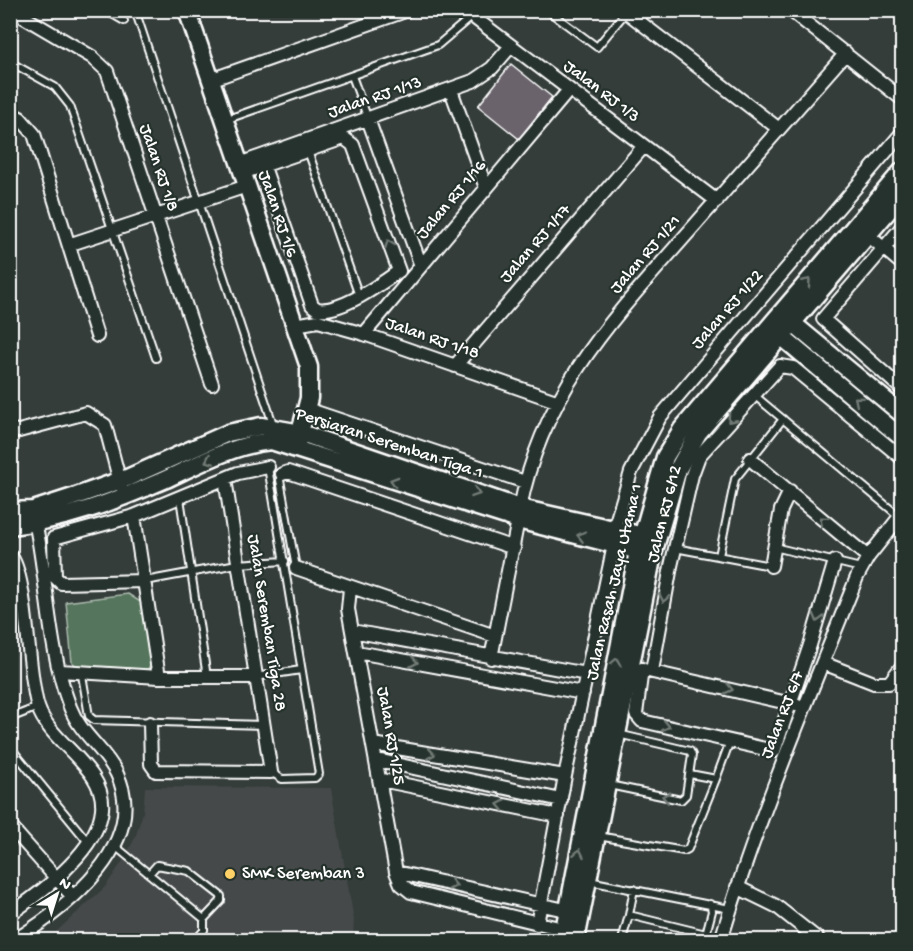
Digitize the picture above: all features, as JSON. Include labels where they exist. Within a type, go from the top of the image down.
[{"type":"main road","name":"Jalan RJ 1/6","points":[[187,10],[309,367],[308,404],[298,441]]},
{"type":"main road","name":"Jalan Rasah Jaya Utama 1","points":[[782,325],[903,171]]},
{"type":"main road","name":"Jalan Rasah Jaya Utama 1","points":[[570,936],[665,457],[676,438],[903,195]]},
{"type":"main road","points":[[782,325],[903,414]]},
{"type":"main road","points":[[782,325],[903,438]]},
{"type":"main road","points":[[267,425],[285,423],[308,404]]},
{"type":"main road","name":"Persiaran Seremban Tiga 1","points":[[10,526],[34,517],[69,515],[228,433],[267,425],[298,441],[519,514],[648,545]]},
{"type":"main road","name":"Persiaran Seremban Tiga 1","points":[[121,488],[249,443],[298,441]]},
{"type":"main road","name":"Persiaran Seremban Tiga 1","points":[[10,511],[34,517]]},
{"type":"main road","name":"Jalan Rasah Jaya Utama 1","points":[[575,912],[589,880],[618,734],[642,669],[648,545]]},
{"type":"street","name":"Jalan RJ 1/8","points":[[12,10],[92,57],[106,71],[212,384]]},
{"type":"street","points":[[210,80],[408,10]]},
{"type":"street","points":[[790,10],[903,99]]},
{"type":"street","points":[[625,11],[779,129]]},
{"type":"street","name":"Jalan RJ 1/3","points":[[468,13],[717,201]]},
{"type":"street","name":"Jalan RJ 1/13","points":[[242,174],[368,119],[473,81],[492,68],[511,46]]},
{"type":"street","name":"Jalan RJ 1/21","points":[[491,658],[525,482],[556,401],[584,357],[846,53]]},
{"type":"street","points":[[451,90],[486,188]]},
{"type":"street","name":"Jalan RJ 1/16","points":[[364,334],[568,90]]},
{"type":"street","points":[[10,112],[20,118],[34,134],[71,244],[98,336]]},
{"type":"street","points":[[368,119],[421,266]]},
{"type":"street","name":"Jalan RJ 1/22","points":[[537,924],[614,537],[631,472],[647,436],[660,417],[903,133]]},
{"type":"street","points":[[71,244],[199,203],[242,174],[344,138],[351,142],[399,271],[407,282]]},
{"type":"street","name":"Jalan RJ 1/17","points":[[455,366],[644,146]]},
{"type":"street","points":[[264,166],[314,315],[359,296],[399,271]]},
{"type":"street","points":[[903,227],[825,315],[823,322],[903,389]]},
{"type":"street","points":[[868,235],[903,264]]},
{"type":"street","name":"Jalan RJ 1/18","points":[[295,325],[314,315],[556,401]]},
{"type":"street","name":"Jalan RJ 6/12","points":[[730,741],[638,718],[636,714],[642,669],[692,475],[699,456],[780,366],[787,365],[903,458]]},
{"type":"street","points":[[308,404],[525,482]]},
{"type":"street","points":[[10,430],[18,431],[86,413],[105,425],[121,488]]},
{"type":"street","points":[[750,459],[789,491],[865,562]]},
{"type":"street","points":[[145,581],[64,584],[58,582],[55,577],[54,538],[134,516],[238,473],[268,467]]},
{"type":"street","points":[[282,474],[288,472],[514,548]]},
{"type":"street","name":"Jalan Seremban Tiga 28","points":[[225,479],[254,677],[265,725],[271,772]]},
{"type":"street","points":[[771,566],[780,510],[789,491]]},
{"type":"street","points":[[134,516],[159,677]]},
{"type":"street","name":"Jalan RJ 6/7","points":[[721,940],[737,887],[785,760],[865,562],[901,516]]},
{"type":"street","points":[[15,940],[73,897],[103,865],[115,846],[123,821],[122,789],[117,775],[80,728],[70,708],[60,671],[34,517]]},
{"type":"street","points":[[10,555],[15,561],[20,586],[38,707],[49,728],[84,766],[100,792],[100,819],[88,843],[54,879],[13,907]]},
{"type":"street","points":[[730,741],[774,750],[835,561]]},
{"type":"street","points":[[296,568],[495,636]]},
{"type":"street","name":"Jalan RJ 1/25","points":[[350,588],[348,609],[396,872],[405,889],[537,924]]},
{"type":"street","points":[[352,631],[587,674]]},
{"type":"street","points":[[357,652],[583,693]]},
{"type":"street","points":[[823,663],[874,683],[889,682],[903,666]]},
{"type":"street","points":[[642,669],[791,703],[805,709]]},
{"type":"street","points":[[60,671],[82,675],[254,677]]},
{"type":"street","points":[[150,723],[153,768],[156,771],[271,772]]},
{"type":"street","points":[[373,744],[565,776]]},
{"type":"street","points":[[376,760],[561,800]]},
{"type":"street","points":[[381,780],[558,816]]},
{"type":"street","points":[[10,826],[54,879],[73,897]]},
{"type":"street","points":[[396,872],[575,912]]},
{"type":"street","points":[[737,887],[776,906],[819,940]]},
{"type":"street","points":[[537,924],[570,936]]},
{"type":"lane","points":[[105,10],[124,21]]},
{"type":"lane","points":[[135,10],[199,203],[267,425]]},
{"type":"lane","points":[[546,10],[597,47],[625,11]]},
{"type":"lane","points":[[224,120],[438,45],[468,13]]},
{"type":"lane","points":[[10,62],[54,87],[70,106],[156,358]]},
{"type":"lane","points":[[352,76],[368,119]]},
{"type":"lane","points":[[308,151],[359,296]]},
{"type":"lane","points":[[754,394],[901,516]]},
{"type":"lane","points":[[719,556],[733,484],[783,419]]},
{"type":"lane","points":[[268,467],[319,774],[315,778],[282,780],[271,772]]},
{"type":"lane","points":[[282,474],[280,480],[296,568]]},
{"type":"lane","points":[[180,498],[207,678]]},
{"type":"lane","points":[[774,547],[835,561],[865,562]]},
{"type":"lane","points":[[675,548],[771,566]]},
{"type":"lane","points":[[145,581],[237,564],[285,561]]},
{"type":"lane","points":[[254,677],[301,670]]},
{"type":"lane","points":[[82,675],[91,718],[150,723],[265,725]]},
{"type":"lane","points":[[10,718],[38,707]]},
{"type":"lane","points":[[608,785],[681,800],[686,795],[692,755],[686,749],[618,734]]},
{"type":"lane","points":[[598,836],[684,851],[688,849],[730,741]]},
{"type":"lane","points":[[10,747],[88,843]]},
{"type":"lane","points":[[774,750],[785,760]]},
{"type":"lane","points":[[690,774],[716,778]]},
{"type":"lane","points":[[115,846],[204,919]]},
{"type":"lane","points":[[149,874],[160,865],[184,869],[221,896],[221,901],[204,919],[204,930],[196,940]]},
{"type":"lane","points":[[589,880],[730,909]]},
{"type":"lane","points":[[622,940],[634,889]]},
{"type":"lane","points":[[706,934],[712,911],[710,904]]},
{"type":"lane","points":[[629,915],[706,934],[716,940]]},
{"type":"shaded area","name":"SMK Seremban 3","points":[[145,787],[331,788],[354,920],[353,940],[47,940],[105,887],[122,862],[135,838],[143,812]]},
{"type":"green space","points":[[128,594],[145,605],[154,659],[148,669],[86,673],[72,662],[66,602]]},
{"type":"building","points":[[511,64],[552,97],[519,139],[478,106]]},
{"type":"place","name":"SMK Seremban 3","points":[[230,874]]}]
